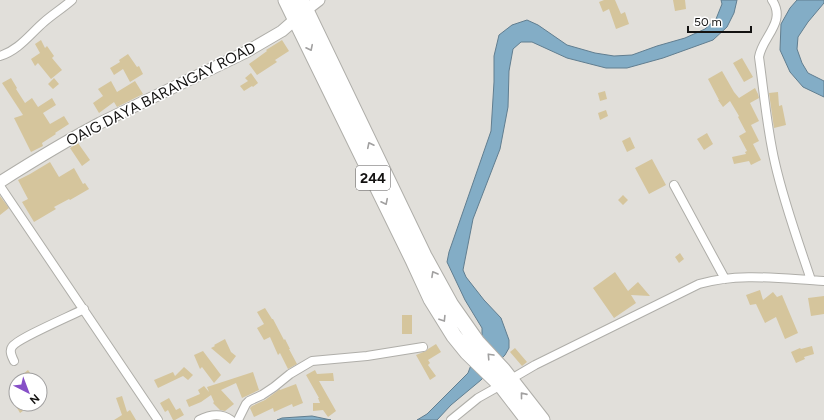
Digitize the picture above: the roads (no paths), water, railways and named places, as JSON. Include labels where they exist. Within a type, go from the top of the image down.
[{"type":"highway","name":"244","points":[[286,0],[301,10],[424,256],[472,347],[542,420]]},
{"type":"highway","name":"244","points":[[502,378],[528,420]]},
{"type":"street","points":[[0,56],[16,48],[45,21],[72,0]]},
{"type":"street","name":"OAIG DAYA BARANGAY ROAD","points":[[0,182],[94,126],[246,52],[282,31],[289,26],[301,10],[319,0]]},
{"type":"street","points":[[772,0],[777,6],[778,15],[773,28],[760,51],[759,57],[769,130],[775,164],[782,190],[811,280]]},
{"type":"street","points":[[674,185],[725,279]]},
{"type":"street","points":[[0,186],[158,420]]},
{"type":"street","points":[[451,420],[502,378],[535,365],[707,281],[756,277],[824,281]]},
{"type":"street","points":[[14,362],[10,351],[15,343],[84,309]]},
{"type":"street","points":[[238,420],[249,401],[262,395],[290,374],[312,361],[367,356],[423,347]]},
{"type":"street","points":[[199,420],[218,415],[224,416],[230,420]]},
{"type":"water","points":[[721,0],[737,0],[734,13],[727,27],[713,40],[663,58],[627,68],[606,68],[567,58],[532,42],[521,42],[513,49],[509,71],[508,107],[500,149],[473,219],[463,270],[466,277],[484,300],[501,318],[509,340],[509,348],[505,355],[481,380],[451,405],[437,420],[417,420],[427,414],[468,373],[482,336],[482,328],[465,300],[447,262],[449,252],[491,131],[494,56],[499,35],[512,25],[527,20],[538,25],[567,45],[595,53],[614,56],[632,55],[685,38],[705,29],[716,19],[722,4]]},
{"type":"water","points":[[797,0],[824,0],[824,3],[798,37],[797,49],[802,63],[808,73],[824,81],[824,97],[803,87],[790,72],[780,50],[781,24],[790,8]]},
{"type":"water","points":[[312,416],[331,420],[277,420],[282,418]]}]
